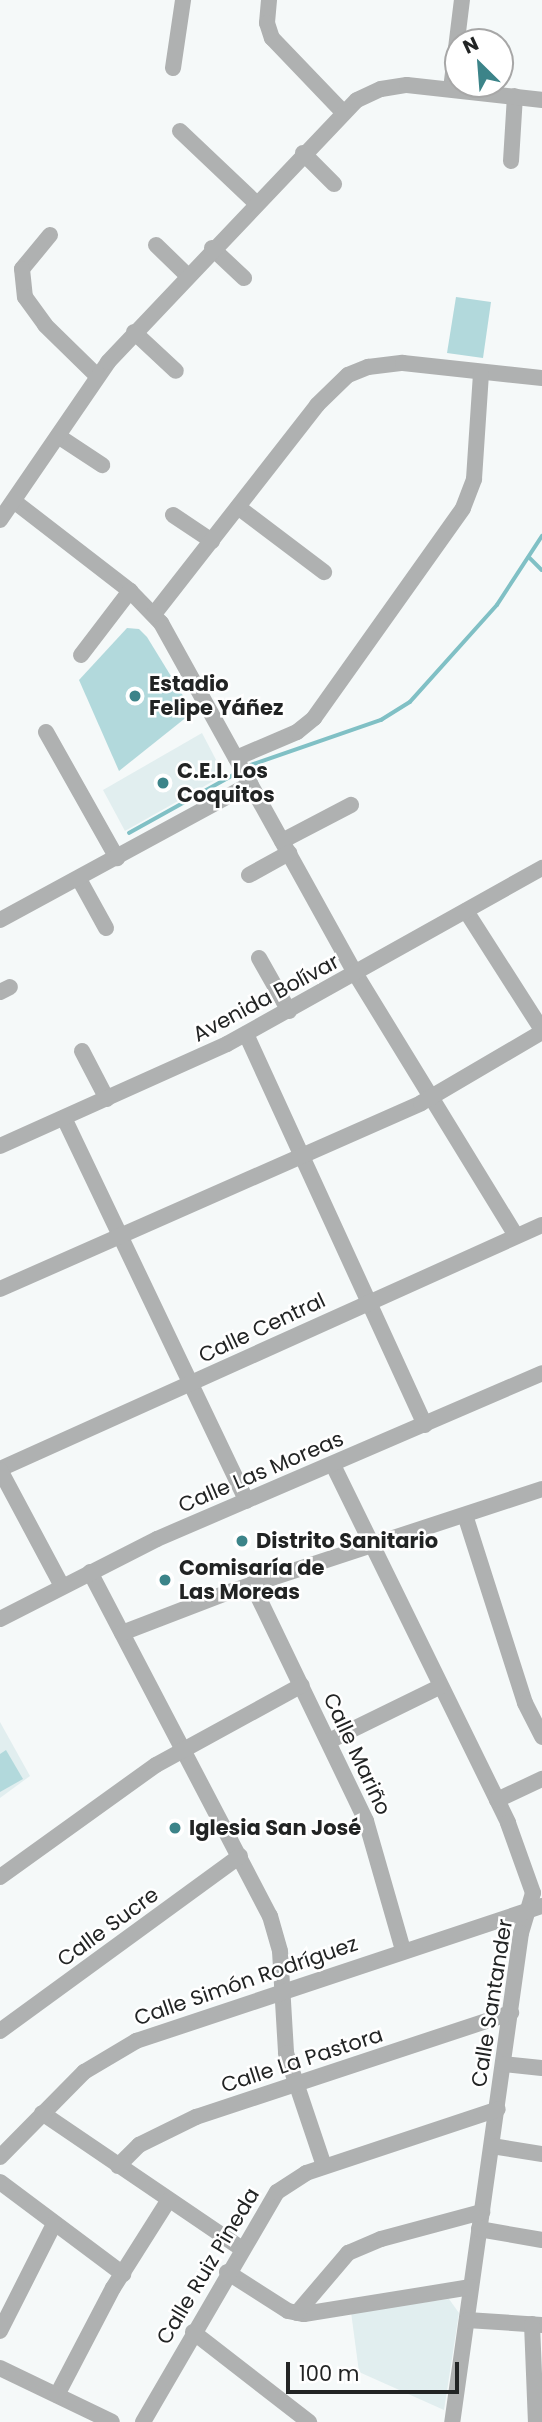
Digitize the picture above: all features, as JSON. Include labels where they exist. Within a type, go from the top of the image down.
[{"type":"street","points":[[173,68],[183,0]]},
{"type":"street","points":[[269,0],[268,29],[275,42],[343,112]]},
{"type":"street","points":[[459,28],[462,0]]},
{"type":"street","points":[[0,520],[15,502],[97,376],[212,248],[343,112],[367,94],[396,85],[444,88]]},
{"type":"street","points":[[511,161],[515,96],[542,100]]},
{"type":"street","points":[[180,131],[256,203]]},
{"type":"street","points":[[303,153],[334,184]]},
{"type":"street","points":[[50,235],[22,269],[24,297],[45,325],[97,376]]},
{"type":"street","points":[[156,244],[187,275]]},
{"type":"street","points":[[212,248],[244,278]]},
{"type":"street","points":[[134,332],[176,371]]},
{"type":"street","points":[[154,614],[331,388],[348,375],[392,363],[542,378]]},
{"type":"street","points":[[236,758],[298,732],[314,718],[463,508],[474,479],[481,373]]},
{"type":"street","points":[[58,436],[102,465]]},
{"type":"street","points":[[15,502],[130,591],[154,614],[355,974],[516,1236]]},
{"type":"street","points":[[238,507],[324,572]]},
{"type":"street","points":[[173,515],[212,541]]},
{"type":"street","points":[[81,655],[130,591]]},
{"type":"street","points":[[46,732],[117,858]]},
{"type":"street","points":[[0,920],[251,784]]},
{"type":"street","points":[[249,875],[286,847],[351,805]]},
{"type":"street","name":"Avenida Bolívar","points":[[0,1146],[246,1034],[542,868]]},
{"type":"street","points":[[79,879],[106,928]]},
{"type":"street","points":[[0,1289],[433,1097],[542,1031],[466,911]]},
{"type":"street","points":[[259,958],[289,1011]]},
{"type":"street","points":[[246,1034],[371,1301],[425,1425]]},
{"type":"street","points":[[82,1051],[107,1099]]},
{"type":"street","points":[[64,1118],[247,1501]]},
{"type":"street","name":"Calle Central","points":[[0,1469],[542,1224]]},
{"type":"street","name":"Calle Las Moreas","points":[[0,1619],[90,1572],[542,1373]]},
{"type":"street","name":"Calle Santander","points":[[333,1465],[439,1687],[497,1800],[529,1876],[535,1908],[511,2013],[452,2422]]},
{"type":"street","points":[[0,1469],[62,1587]]},
{"type":"street","points":[[122,1633],[252,1584],[542,1490]]},
{"type":"street","points":[[466,1514],[518,1683],[542,1737]]},
{"type":"street","points":[[90,1572],[240,1856],[276,1933],[283,1990],[283,2034],[295,2084],[324,2166]]},
{"type":"street","name":"Calle Mariño","points":[[252,1584],[372,1836],[403,1950]]},
{"type":"street","points":[[0,1877],[183,1749],[302,1685]]},
{"type":"street","points":[[329,1741],[439,1687]]},
{"type":"street","points":[[497,1800],[542,1779]]},
{"type":"street","name":"Calle Sucre","points":[[0,2031],[240,1856]]},
{"type":"street","name":"Calle Simón Rodríguez","points":[[0,2157],[84,2072],[117,2050],[283,1990],[535,1908]]},
{"type":"street","name":"Calle La Pastora","points":[[118,2166],[139,2145],[174,2127],[511,2013]]},
{"type":"street","points":[[505,2064],[542,2068]]},
{"type":"street","name":"Calle Ruiz Pineda","points":[[143,2422],[192,2332],[277,2192],[324,2166],[498,2109]]},
{"type":"street","points":[[42,2113],[241,2248]]},
{"type":"street","points":[[492,2146],[542,2154]]},
{"type":"street","points":[[0,2182],[122,2274]]},
{"type":"street","points":[[57,2395],[122,2274],[168,2201]]},
{"type":"street","points":[[297,2313],[348,2253],[381,2239],[482,2212]]},
{"type":"street","points":[[0,2331],[54,2224]]},
{"type":"street","points":[[479,2229],[542,2240]]},
{"type":"street","points":[[227,2272],[297,2313],[471,2287]]},
{"type":"street","points":[[467,2320],[537,2325],[536,2422]]},
{"type":"street","points":[[192,2332],[309,2422]]},
{"type":"street","points":[[0,2368],[112,2422]]},
{"type":"shaded area","points":[[456,297],[491,302],[483,358],[447,353]]},
{"type":"shaded area","name":"Estadio Felipe Yáñez","points":[[127,628],[139,629],[147,637],[193,712],[119,771],[79,680]]},
{"type":"shaded area","name":"C.E.I. Los Coquitos","points":[[202,733],[224,775],[125,831],[103,790]]},
{"type":"shaded area","points":[[0,1722],[30,1776],[0,1798]]},
{"type":"shaded area","points":[[6,1750],[23,1779],[0,1792],[0,1754]]},
{"type":"shaded area","points":[[449,2299],[459,2313],[444,2410],[359,2372],[351,2312]]},
{"type":"waterway","points":[[251,765],[381,720],[410,702],[497,605],[542,536]]},
{"type":"waterway","points":[[529,557],[542,570]]},
{"type":"waterway","points":[[129,833],[235,774]]},
{"type":"place","name":"Estadio Felipe Yáñez","points":[[135,696]]},
{"type":"place","name":"C.E.I. Los Coquitos","points":[[163,783]]},
{"type":"place","name":"Distrito Sanitario","points":[[242,1541]]},
{"type":"place","name":"Comisaría de Las Moreas","points":[[165,1580]]},
{"type":"place","name":"Iglesia San José","points":[[175,1828]]}]
